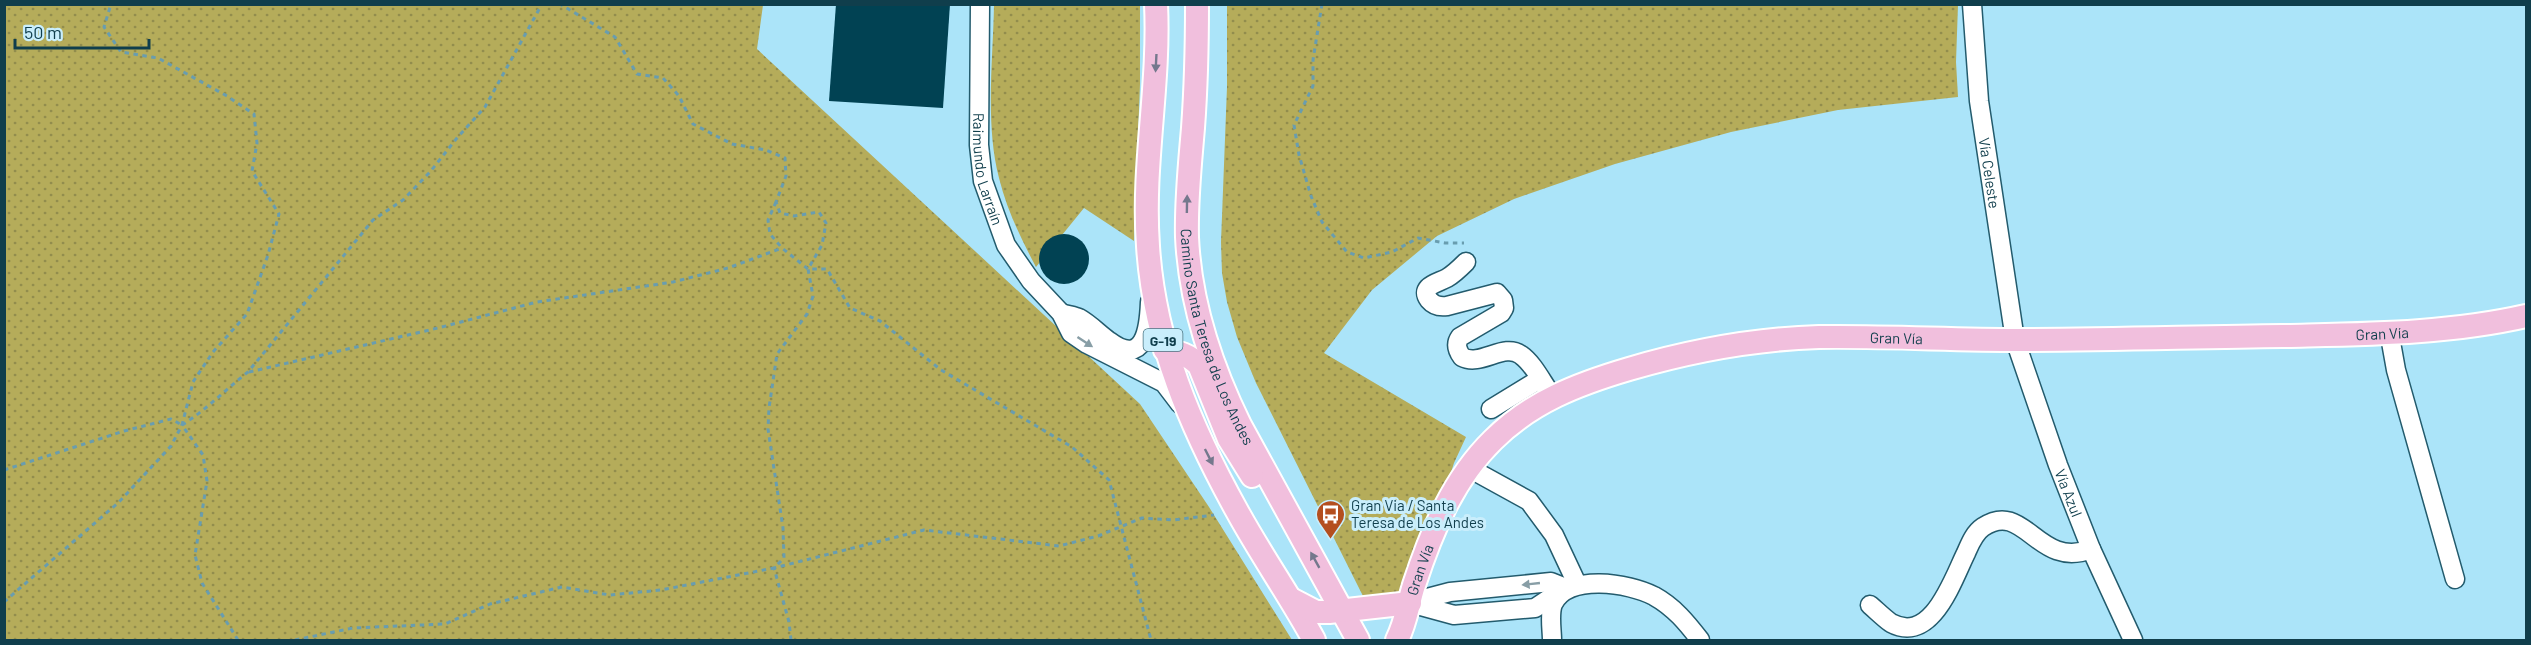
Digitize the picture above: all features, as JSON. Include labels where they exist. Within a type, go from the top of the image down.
[{"type":"main road","name":"G-19","points":[[1156,4],[1156,72],[1147,212],[1151,279],[1166,350],[1189,416],[1238,513],[1291,598],[1314,640]]},
{"type":"main road","name":"Camino Santa Teresa de Los Andes","points":[[1197,4],[1196,91],[1187,206],[1189,251],[1204,337],[1226,396],[1358,640]]},
{"type":"main road","name":"Gran Vía","points":[[1406,627],[1419,571],[1444,509],[1469,468],[1493,440],[1547,388],[1580,385],[1646,364],[1684,355],[1761,342],[1817,337],[2016,340],[2389,332],[2445,329],[2526,316]]},
{"type":"main road","points":[[1166,350],[1191,357],[1199,365],[1229,439],[1244,465],[1259,487],[1295,524]]},
{"type":"main road","points":[[1291,598],[1316,612],[1343,611],[1406,627]]},
{"type":"street","name":"Raimundo Larraín","points":[[980,4],[979,145],[983,181],[1006,245],[1031,281],[1061,313],[1071,333],[1087,344],[1164,383],[1189,416]]},
{"type":"street","name":"Vía Celeste","points":[[1972,4],[1979,100],[2016,340]]},
{"type":"street","points":[[1466,262],[1447,278],[1432,283],[1428,288],[1427,296],[1431,303],[1440,307],[1447,306],[1497,293],[1503,300],[1504,308],[1501,313],[1460,337],[1457,341],[1457,350],[1462,357],[1476,360],[1510,351],[1520,354],[1547,388],[1491,409]]},
{"type":"street","points":[[1112,344],[1126,349],[1134,348],[1145,339],[1149,324],[1151,279]]},
{"type":"street","name":"Raimundo Larraín","points":[[1061,313],[1079,318],[1112,344],[1128,353],[1166,350]]},
{"type":"street","points":[[2389,332],[2396,370],[2455,579]]},
{"type":"street","name":"Vía Azul","points":[[2016,340],[2058,465],[2091,549],[2133,640]]},
{"type":"street","points":[[1469,468],[1529,501],[1554,535],[1572,586]]},
{"type":"street","points":[[1870,605],[1892,623],[1916,625],[1926,621],[1940,607],[1976,532],[1993,522],[2001,520],[2019,525],[2055,551],[2073,554],[2091,549]]},
{"type":"street","points":[[1406,627],[1450,592],[1551,582],[1572,586],[1626,586],[1654,596],[1681,616],[1700,640]]},
{"type":"street","points":[[1552,640],[1554,603],[1572,586]]},
{"type":"path","points":[[4,602],[119,502],[171,446],[182,426],[193,382],[213,352],[247,314],[268,255],[279,214],[252,171],[257,143],[254,114],[158,58],[121,52],[104,27],[111,4]]},
{"type":"path","points":[[182,426],[202,412],[223,391],[248,372],[373,220],[403,200],[430,172],[485,107],[542,4]]},
{"type":"path","points":[[560,4],[615,37],[637,74],[663,78],[679,96],[693,124],[732,144],[766,150],[785,158],[786,176],[768,220],[770,234],[782,248],[808,268],[827,268],[850,308],[880,321],[941,370],[1072,447],[1109,480],[1152,640]]},
{"type":"path","points":[[1322,4],[1313,60],[1313,86],[1294,124],[1299,155],[1311,196],[1322,222],[1347,252],[1364,258],[1392,252],[1418,238],[1445,243],[1465,243],[1468,249],[1466,262]]},
{"type":"path","points":[[774,568],[784,558],[783,528],[768,429],[777,354],[807,314],[813,296],[808,268],[822,245],[826,223],[819,212],[794,216],[780,213],[776,202]]},
{"type":"path","points":[[248,372],[438,328],[537,302],[673,282],[728,268],[782,248]]},
{"type":"path","points":[[4,470],[124,431],[171,419],[182,426],[203,455],[207,482],[195,555],[202,583],[238,640]]},
{"type":"path","points":[[295,640],[353,628],[445,624],[490,604],[562,587],[610,595],[662,590],[774,568],[924,530],[1059,546],[1142,518],[1173,520],[1214,515]]},
{"type":"path","points":[[774,568],[789,622],[791,640]]},
{"type":"shaded area","points":[[4,5],[763,5],[757,49],[1140,404],[1209,507],[1292,640],[5,640]]},
{"type":"shaded area","points":[[994,5],[1140,5],[1140,84],[1134,241],[1084,208],[1036,267],[1010,213],[995,157],[991,114]]},
{"type":"shaded area","points":[[1227,5],[1958,5],[1956,62],[1958,97],[1838,110],[1731,132],[1615,164],[1514,199],[1437,236],[1372,290],[1324,353],[1466,437],[1454,463],[1411,597],[1365,600],[1256,383],[1237,337],[1227,302],[1222,273],[1221,242],[1227,87]]},
{"type":"building","points":[[836,4],[950,4],[943,108],[829,101]]},
{"type":"building","points":[[1064,234],[1073,236],[1084,245],[1089,259],[1087,268],[1078,279],[1064,284],[1055,282],[1044,273],[1039,259],[1041,250],[1050,239]]},
{"type":"place","name":"Gran Via / Santa Teresa de Los Andes","points":[[1330,540]]}]
